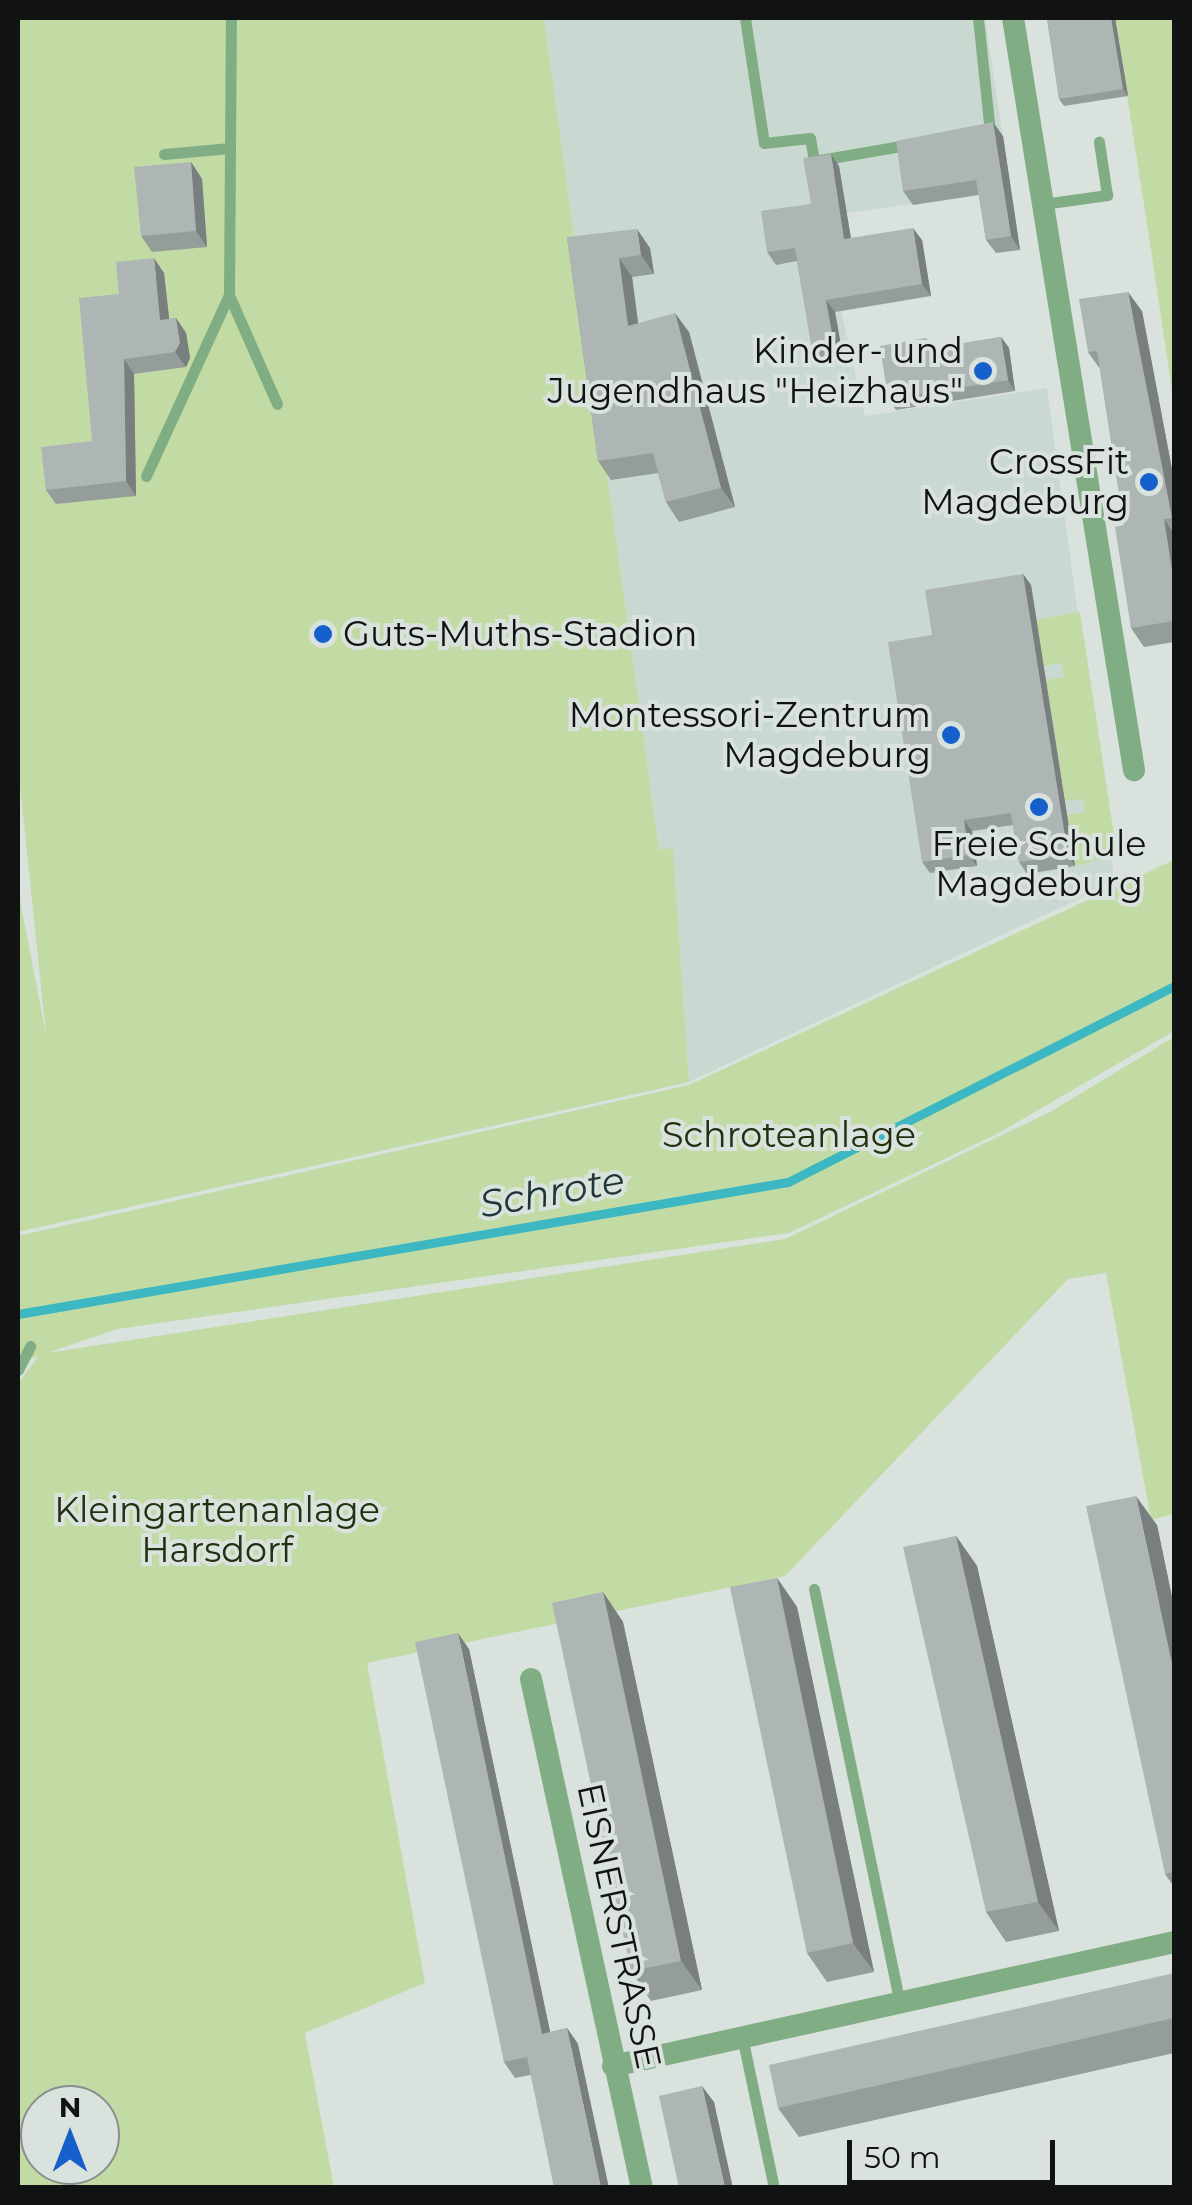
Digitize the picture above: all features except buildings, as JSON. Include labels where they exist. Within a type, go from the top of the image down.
[{"type":"street","points":[[1013,18],[1134,770]]},
{"type":"street","name":"EISNERSTRASSE","points":[[530,1679],[642,2188]]},
{"type":"street","points":[[613,2066],[743,2041],[1174,1942]]},
{"type":"lane","points":[[232,18],[229,294],[277,404]]},
{"type":"lane","points":[[745,18],[764,143],[810,138],[814,161],[923,143]]},
{"type":"lane","points":[[977,134],[995,131],[978,18]]},
{"type":"lane","points":[[1043,204],[1108,195],[1099,142]]},
{"type":"lane","points":[[164,154],[230,148]]},
{"type":"lane","points":[[146,476],[229,294]]},
{"type":"lane","points":[[18,1370],[30,1346]]},
{"type":"lane","points":[[814,1588],[900,2006]]},
{"type":"lane","points":[[743,2041],[774,2188]]},
{"type":"shaded area","points":[[544,18],[985,18],[1011,190],[820,217],[865,416],[1047,388],[1115,882],[689,1082],[673,849],[659,850]]},
{"type":"green space","name":"Guts-Muths-Stadion","points":[[18,18],[544,18],[659,850],[673,848],[689,1082],[18,1232],[18,889],[46,1035],[18,766]]},
{"type":"green space","points":[[1115,18],[1174,18],[1174,404],[1151,250]]},
{"type":"green space","points":[[1080,612],[1117,854],[1075,866],[1067,815],[1085,812],[1083,799],[1065,801],[1046,680],[1064,677],[1062,663],[1044,666],[1036,620]]},
{"type":"green space","name":"Schroteanlage","points":[[1174,860],[1174,1031],[997,1134],[789,1233],[117,1329],[18,1363],[18,1236],[689,1085]]},
{"type":"green space","name":"Kleingartenanlage Harsdorf","points":[[1174,1037],[1174,1514],[1151,1520],[1106,1273],[1068,1279],[785,1576],[367,1663],[425,1983],[305,2033],[334,2187],[18,2187],[18,1384],[40,1354],[785,1239],[1050,1112]]},
{"type":"waterway","name":"Schrote","points":[[18,1314],[788,1182],[1174,986]]},
{"type":"place","name":"Kinder- und Jugendhaus \"Heizhaus\"","points":[[983,371]]},
{"type":"place","name":"CrossFit Magdeburg","points":[[1149,482]]},
{"type":"place","name":"Guts-Muths-Stadion","points":[[323,634]]},
{"type":"place","name":"Montessori-Zentrum Magdeburg","points":[[951,735]]},
{"type":"place","name":"Freie Schule Magdeburg","points":[[1039,807]]}]
